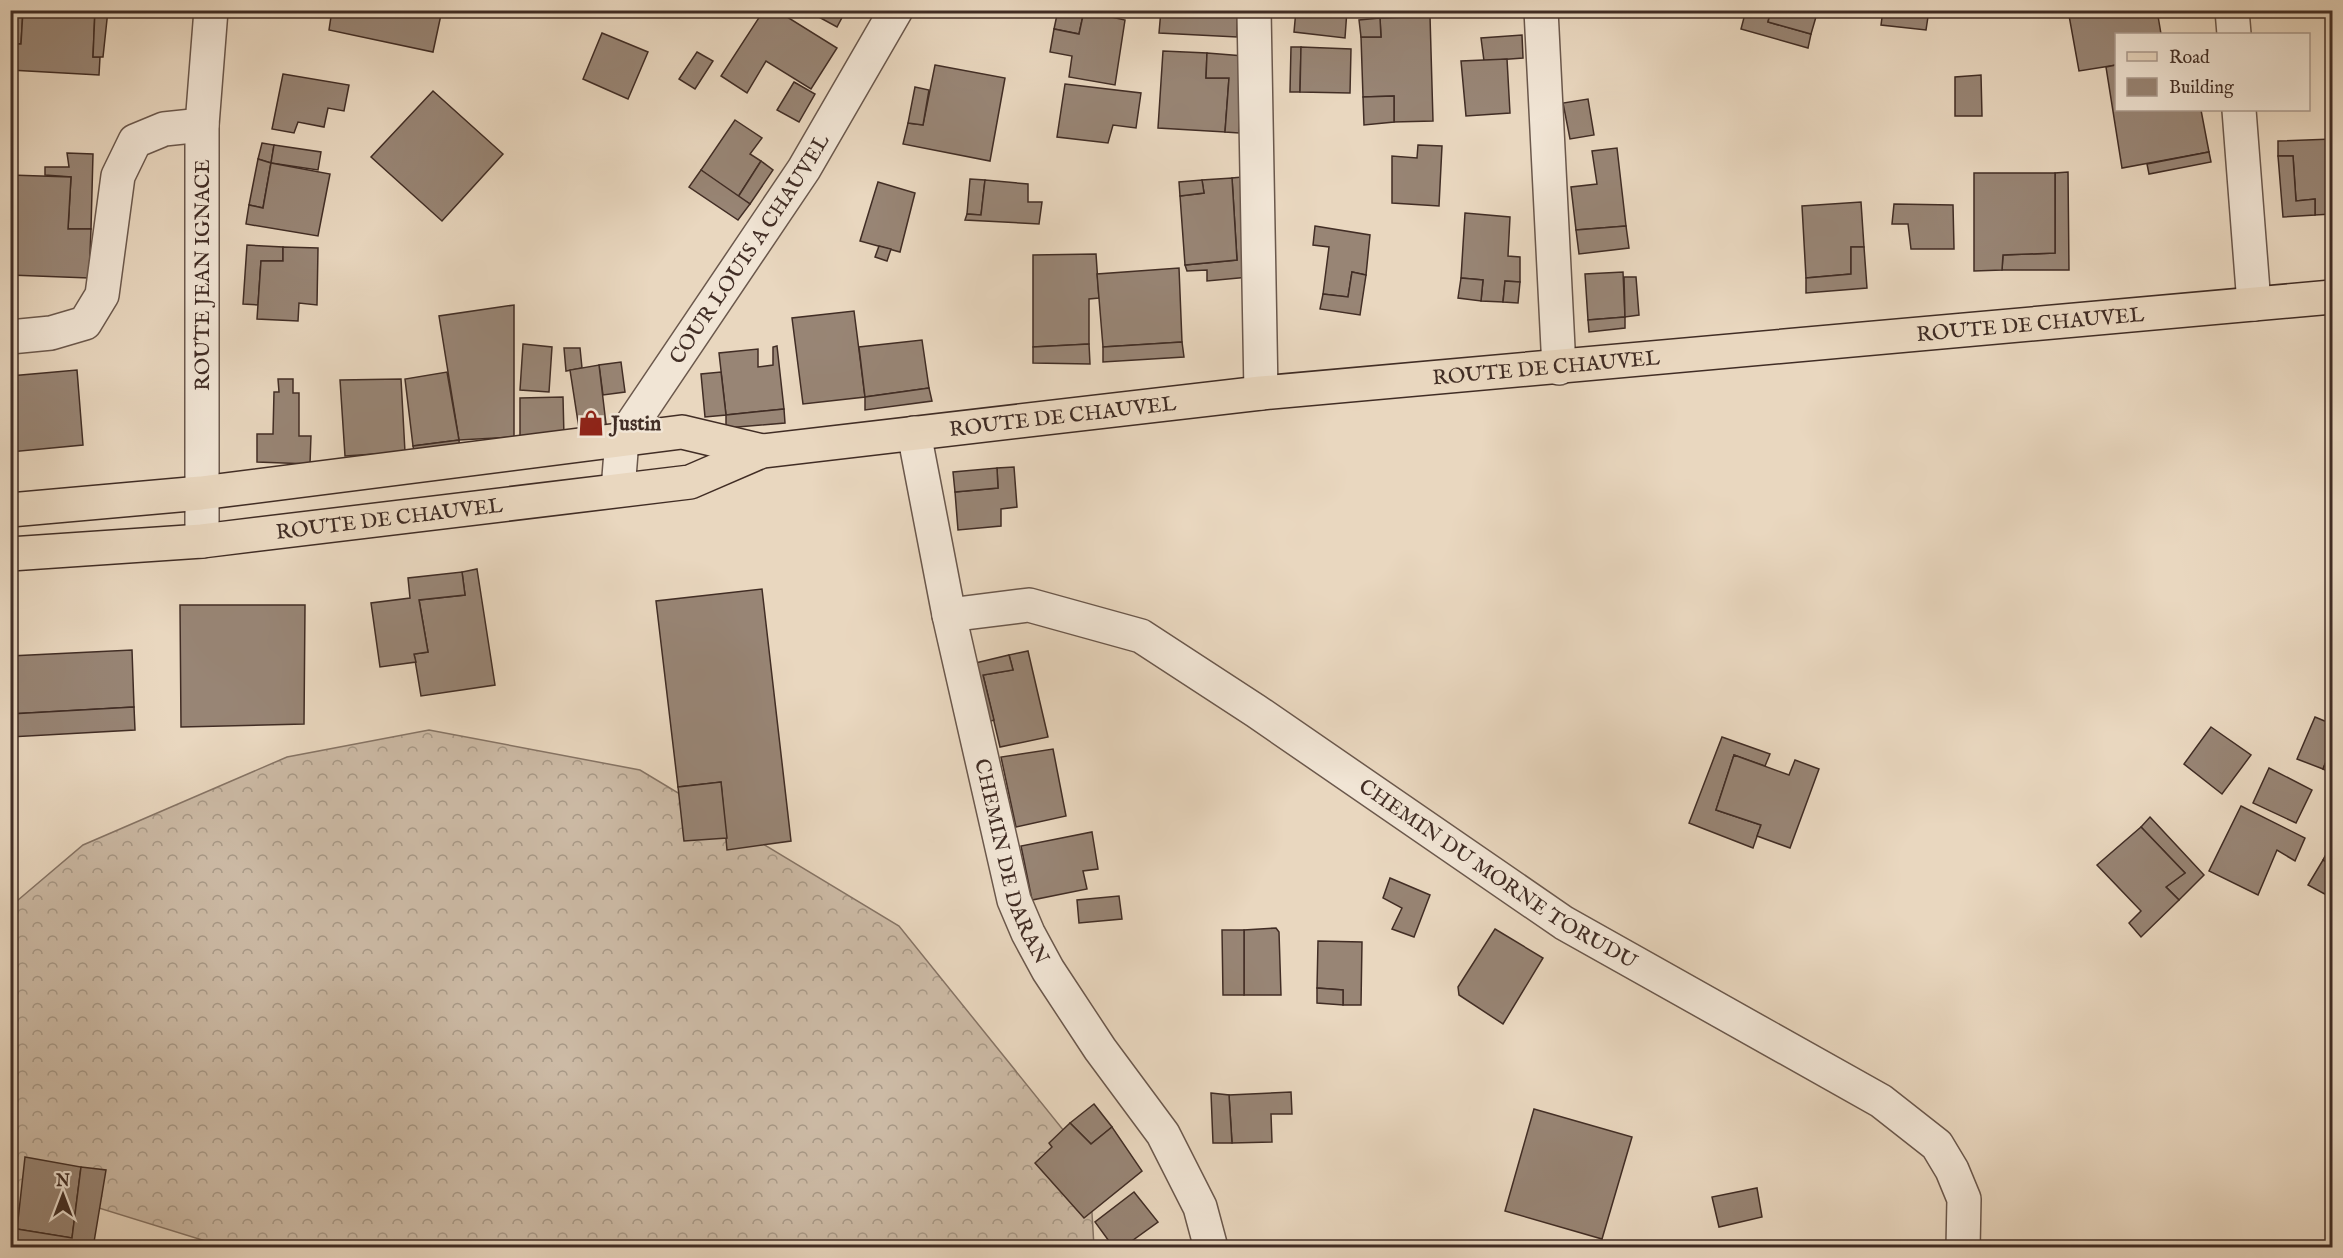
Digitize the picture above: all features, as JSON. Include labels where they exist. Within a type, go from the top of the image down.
[{"type":"main road","name":"ROUTE DE CHAUVEL","points":[[10,554],[202,541],[690,482],[762,451],[1261,393],[2332,297]]},
{"type":"main road","name":"ROUTE DE CHAUVEL","points":[[10,510],[201,493],[682,432],[762,451]]},
{"type":"street","name":"ROUTE JEAN IGNACE","points":[[202,541],[202,125],[211,10]]},
{"type":"street","name":"COUR LOUIS A CHAUVEL","points":[[618,490],[622,439],[804,169],[896,10]]},
{"type":"street","points":[[1254,10],[1261,393]]},
{"type":"street","points":[[1541,10],[1559,368]]},
{"type":"street","points":[[2232,10],[2234,33]]},
{"type":"street","points":[[2239,111],[2254,304]]},
{"type":"street","points":[[10,337],[51,333],[85,323],[102,295],[118,176],[135,141],[164,129],[202,125]]},
{"type":"street","name":"CHEMIN DE DARAN","points":[[914,433],[949,615],[1014,900],[1028,933],[1048,970],[1100,1049],[1163,1134],[1200,1207],[1211,1248]]},
{"type":"street","name":"CHEMIN DU MORNE TORUDU","points":[[949,615],[1029,605],[1141,636],[1256,711],[1564,923],[1881,1101],[1937,1145],[1952,1170],[1964,1199],[1963,1248]]},
{"type":"green space","points":[[429,730],[640,770],[899,926],[1089,1162],[1094,1247],[228,1248],[83,1203],[29,1247],[11,1248],[11,906],[83,845],[287,757]]},
{"type":"building","points":[[10,10],[23,10],[21,44],[10,44]]},
{"type":"building","points":[[23,10],[95,10],[93,57],[100,57],[99,75],[10,70],[10,44],[21,44]]},
{"type":"building","points":[[95,10],[108,10],[103,57],[93,57]]},
{"type":"building","points":[[332,10],[442,10],[433,52],[329,30]]},
{"type":"building","points":[[764,10],[776,10],[837,48],[811,89],[766,61],[747,93],[721,76]]},
{"type":"building","points":[[806,10],[828,11],[846,10],[837,27]]},
{"type":"building","points":[[1058,10],[1084,11],[1079,34],[1054,29]]},
{"type":"building","points":[[1161,10],[1237,10],[1237,37],[1159,33]]},
{"type":"building","points":[[1296,10],[1347,10],[1345,38],[1294,32]]},
{"type":"building","points":[[1746,10],[1771,10],[1768,22],[1811,34],[1808,48],[1741,29]]},
{"type":"building","points":[[1771,10],[1818,10],[1811,34],[1768,22]]},
{"type":"building","points":[[1883,10],[1929,10],[1926,30],[1881,25]]},
{"type":"building","points":[[2068,10],[2157,10],[2161,33],[2115,33],[2115,65],[2079,71]]},
{"type":"building","points":[[1084,11],[1125,20],[1115,85],[1069,77],[1072,56],[1050,52],[1054,29],[1079,34]]},
{"type":"building","points":[[1430,16],[1433,121],[1394,122],[1394,96],[1363,97],[1361,37],[1381,37],[1380,18]]},
{"type":"building","points":[[1380,18],[1381,37],[1361,37],[1359,20]]},
{"type":"building","points":[[602,33],[648,52],[628,99],[583,79]]},
{"type":"building","points":[[1522,35],[1523,58],[1484,61],[1481,38]]},
{"type":"building","points":[[1291,47],[1301,47],[1300,92],[1290,92]]},
{"type":"building","points":[[1301,47],[1351,49],[1350,93],[1300,92]]},
{"type":"building","points":[[1163,51],[1207,53],[1206,78],[1229,78],[1225,132],[1158,128]]},
{"type":"building","points":[[697,52],[713,61],[695,89],[679,79]]},
{"type":"building","points":[[1207,53],[1244,56],[1239,133],[1225,132],[1229,78],[1206,78]]},
{"type":"building","points":[[1507,59],[1510,113],[1466,116],[1461,61]]},
{"type":"building","points":[[935,65],[1005,78],[990,161],[903,144],[908,123],[923,125]]},
{"type":"building","points":[[2115,65],[2115,111],[2201,111],[2209,152],[2122,168],[2106,67]]},
{"type":"building","points":[[283,74],[349,85],[344,111],[328,108],[324,127],[298,122],[294,133],[272,129]]},
{"type":"building","points":[[1981,75],[1982,116],[1955,116],[1955,77]]},
{"type":"building","points":[[794,82],[815,94],[799,122],[777,110]]},
{"type":"building","points":[[1065,84],[1141,93],[1136,128],[1113,125],[1108,143],[1057,137]]},
{"type":"building","points":[[915,87],[929,90],[923,125],[908,123]]},
{"type":"building","points":[[433,91],[503,154],[442,221],[371,157]]},
{"type":"building","points":[[1394,96],[1394,122],[1364,125],[1363,97]]},
{"type":"building","points":[[1588,99],[1594,135],[1570,139],[1563,103]]},
{"type":"building","points":[[735,120],[762,138],[750,154],[761,161],[738,197],[701,170]]},
{"type":"building","points":[[2332,139],[2332,214],[2315,215],[2315,199],[2296,201],[2293,156],[2278,156],[2278,141]]},
{"type":"building","points":[[262,143],[274,145],[271,163],[258,159]]},
{"type":"building","points":[[274,145],[321,152],[318,170],[271,163]]},
{"type":"building","points":[[1418,145],[1442,146],[1439,206],[1392,203],[1392,156],[1417,158]]},
{"type":"building","points":[[1617,148],[1626,226],[1576,230],[1571,187],[1597,184],[1592,151]]},
{"type":"building","points":[[2209,152],[2211,162],[2149,174],[2147,164]]},
{"type":"building","points":[[67,153],[93,154],[91,229],[68,229],[71,177],[45,175],[45,167],[69,167]]},
{"type":"building","points":[[2278,156],[2293,156],[2296,201],[2315,199],[2315,215],[2283,217]]},
{"type":"building","points":[[258,159],[271,163],[263,208],[249,205]]},
{"type":"building","points":[[761,161],[773,170],[750,204],[738,197]]},
{"type":"building","points":[[271,163],[330,174],[318,236],[246,224],[249,205],[263,208]]},
{"type":"building","points":[[701,170],[750,204],[738,220],[689,187]]},
{"type":"building","points":[[2068,172],[2069,270],[2002,270],[2003,255],[2055,253],[2055,173]]},
{"type":"building","points":[[1974,173],[2055,173],[2055,253],[2003,255],[2002,270],[1974,271]]},
{"type":"building","points":[[10,175],[71,177],[68,229],[91,229],[89,278],[10,275]]},
{"type":"building","points":[[1242,177],[1249,277],[1207,281],[1207,270],[1187,271],[1185,265],[1237,260],[1232,178]]},
{"type":"building","points":[[1232,178],[1237,260],[1185,265],[1180,196],[1204,193],[1202,180]]},
{"type":"building","points":[[970,179],[985,180],[981,215],[967,214]]},
{"type":"building","points":[[985,180],[1028,184],[1028,202],[1042,202],[1039,224],[965,220],[967,214],[981,215]]},
{"type":"building","points":[[1202,180],[1204,193],[1180,196],[1179,182]]},
{"type":"building","points":[[878,182],[915,193],[900,252],[860,241]]},
{"type":"building","points":[[1861,202],[1864,247],[1851,247],[1851,274],[1806,278],[1802,206]]},
{"type":"building","points":[[1894,204],[1953,205],[1954,249],[1911,249],[1908,224],[1892,224]]},
{"type":"building","points":[[1465,213],[1510,217],[1508,256],[1520,257],[1520,282],[1505,281],[1503,302],[1481,301],[1483,280],[1461,278]]},
{"type":"building","points":[[1315,226],[1370,235],[1366,275],[1352,272],[1348,297],[1323,294],[1329,247],[1313,245]]},
{"type":"building","points":[[1626,226],[1629,248],[1579,254],[1576,230]]},
{"type":"building","points":[[247,245],[283,247],[283,261],[261,261],[258,305],[243,304]]},
{"type":"building","points":[[879,246],[891,249],[887,261],[875,257]]},
{"type":"building","points":[[283,247],[318,248],[317,305],[299,303],[298,321],[257,319],[261,261],[283,261]]},
{"type":"building","points":[[1851,247],[1864,247],[1867,288],[1806,293],[1806,278],[1851,274]]},
{"type":"building","points":[[1096,254],[1099,298],[1089,299],[1089,344],[1033,347],[1033,255]]},
{"type":"building","points":[[1179,268],[1182,342],[1103,347],[1097,274]]},
{"type":"building","points":[[1352,272],[1366,275],[1360,315],[1320,309],[1323,294],[1348,297]]},
{"type":"building","points":[[1623,272],[1625,317],[1588,320],[1585,274]]},
{"type":"building","points":[[1624,277],[1636,277],[1639,315],[1625,317]]},
{"type":"building","points":[[1461,278],[1483,280],[1481,301],[1458,298]]},
{"type":"building","points":[[1505,281],[1520,282],[1518,303],[1503,302]]},
{"type":"building","points":[[514,305],[514,437],[459,440],[439,316]]},
{"type":"building","points":[[854,311],[865,397],[803,404],[792,318]]},
{"type":"building","points":[[1625,317],[1625,328],[1589,332],[1588,320]]},
{"type":"building","points":[[922,340],[929,388],[865,397],[859,347]]},
{"type":"building","points":[[1182,342],[1184,357],[1103,362],[1103,347]]},
{"type":"building","points":[[523,344],[552,347],[549,392],[520,390]]},
{"type":"building","points":[[1089,344],[1090,364],[1033,363],[1033,347]]},
{"type":"building","points":[[777,346],[784,409],[726,415],[719,353],[758,349],[758,367],[773,365],[773,347]]},
{"type":"building","points":[[564,348],[580,348],[582,368],[566,371]]},
{"type":"building","points":[[621,362],[625,392],[603,395],[599,365]]},
{"type":"building","points":[[599,365],[607,432],[580,435],[570,370]]},
{"type":"building","points":[[77,370],[83,445],[10,452],[10,376]]},
{"type":"building","points":[[447,372],[459,440],[413,446],[405,379]]},
{"type":"building","points":[[721,372],[726,415],[705,417],[701,374]]},
{"type":"building","points":[[278,379],[293,379],[293,393],[299,393],[299,436],[311,436],[310,464],[257,462],[257,434],[273,434],[274,392],[279,392]]},
{"type":"building","points":[[401,379],[405,452],[345,456],[340,380]]},
{"type":"building","points":[[929,388],[932,401],[865,410],[865,397]]},
{"type":"building","points":[[563,397],[564,437],[520,437],[520,398]]},
{"type":"building","points":[[784,409],[785,423],[726,428],[726,415]]},
{"type":"building","points":[[459,440],[460,456],[416,461],[413,446]]},
{"type":"building","points":[[1014,467],[1017,507],[1001,509],[1001,526],[958,530],[955,492],[998,488],[997,468]]},
{"type":"building","points":[[997,468],[998,488],[955,492],[953,472]]},
{"type":"building","points":[[477,569],[495,685],[421,696],[414,654],[428,652],[419,600],[465,595],[462,572]]},
{"type":"building","points":[[462,572],[465,595],[419,600],[428,652],[414,654],[416,662],[380,667],[371,603],[410,598],[408,578]]},
{"type":"building","points":[[762,589],[791,841],[727,850],[721,782],[678,787],[656,601]]},
{"type":"building","points":[[180,605],[305,605],[304,724],[181,727]]},
{"type":"building","points":[[132,650],[134,707],[10,714],[10,656]]},
{"type":"building","points":[[1028,651],[1048,737],[1000,747],[983,675],[1013,670],[1009,655]]},
{"type":"building","points":[[1009,655],[1013,670],[983,675],[994,720],[985,723],[971,664]]},
{"type":"building","points":[[134,707],[135,730],[10,737],[10,714]]},
{"type":"building","points":[[2315,717],[2332,724],[2332,747],[2323,769],[2297,759]]},
{"type":"building","points":[[2211,727],[2251,755],[2222,794],[2184,764]]},
{"type":"building","points":[[1722,737],[1770,754],[1765,766],[1734,755],[1716,810],[1761,825],[1753,848],[1689,823]]},
{"type":"building","points":[[2332,747],[2332,773],[2323,769]]},
{"type":"building","points":[[1053,749],[1066,816],[1016,827],[1001,757]]},
{"type":"building","points":[[1734,755],[1789,775],[1795,760],[1819,769],[1790,848],[1757,836],[1761,825],[1716,810]]},
{"type":"building","points":[[2269,768],[2312,790],[2296,823],[2253,803]]},
{"type":"building","points":[[721,782],[727,838],[684,841],[678,787]]},
{"type":"building","points":[[2241,806],[2305,838],[2295,861],[2277,850],[2258,895],[2209,871]]},
{"type":"building","points":[[2150,817],[2204,875],[2179,900],[2166,887],[2185,873],[2141,827]]},
{"type":"building","points":[[2141,827],[2185,873],[2166,887],[2179,900],[2141,937],[2129,923],[2141,911],[2097,865]]},
{"type":"building","points":[[1092,832],[1098,869],[1083,871],[1087,889],[1032,900],[1021,846]]},
{"type":"building","points":[[2332,843],[2332,865],[2323,860]]},
{"type":"building","points":[[2323,860],[2332,865],[2332,898],[2308,885]]},
{"type":"building","points":[[1390,878],[1430,895],[1414,937],[1392,929],[1402,908],[1383,898]]},
{"type":"building","points":[[1119,896],[1122,919],[1079,923],[1077,900]]},
{"type":"building","points":[[1276,928],[1279,932],[1281,995],[1244,995],[1244,930]]},
{"type":"building","points":[[1495,929],[1543,958],[1503,1024],[1459,995],[1458,987]]},
{"type":"building","points":[[1222,930],[1244,930],[1244,995],[1223,995]]},
{"type":"building","points":[[1318,941],[1362,942],[1361,1005],[1343,1005],[1343,990],[1317,988]]},
{"type":"building","points":[[1317,988],[1343,990],[1343,1005],[1317,1003]]},
{"type":"building","points":[[1291,1092],[1292,1114],[1271,1114],[1272,1142],[1232,1143],[1229,1095]]},
{"type":"building","points":[[1211,1093],[1229,1095],[1232,1143],[1213,1143]]},
{"type":"building","points":[[1094,1104],[1112,1127],[1091,1144],[1070,1123]]},
{"type":"building","points":[[1534,1109],[1632,1137],[1602,1239],[1505,1211]]},
{"type":"building","points":[[1070,1123],[1091,1144],[1112,1127],[1142,1171],[1084,1218],[1035,1163],[1052,1147],[1049,1143]]},
{"type":"building","points":[[25,1157],[81,1167],[72,1238],[17,1229]]},
{"type":"building","points":[[81,1167],[106,1170],[93,1248],[13,1248],[17,1229],[72,1238]]},
{"type":"building","points":[[1757,1188],[1762,1217],[1719,1227],[1712,1197]]},
{"type":"building","points":[[1134,1192],[1158,1222],[1122,1248],[1114,1248],[1095,1222]]},
{"type":"place","name":"Justin","points":[[591,423]]}]
